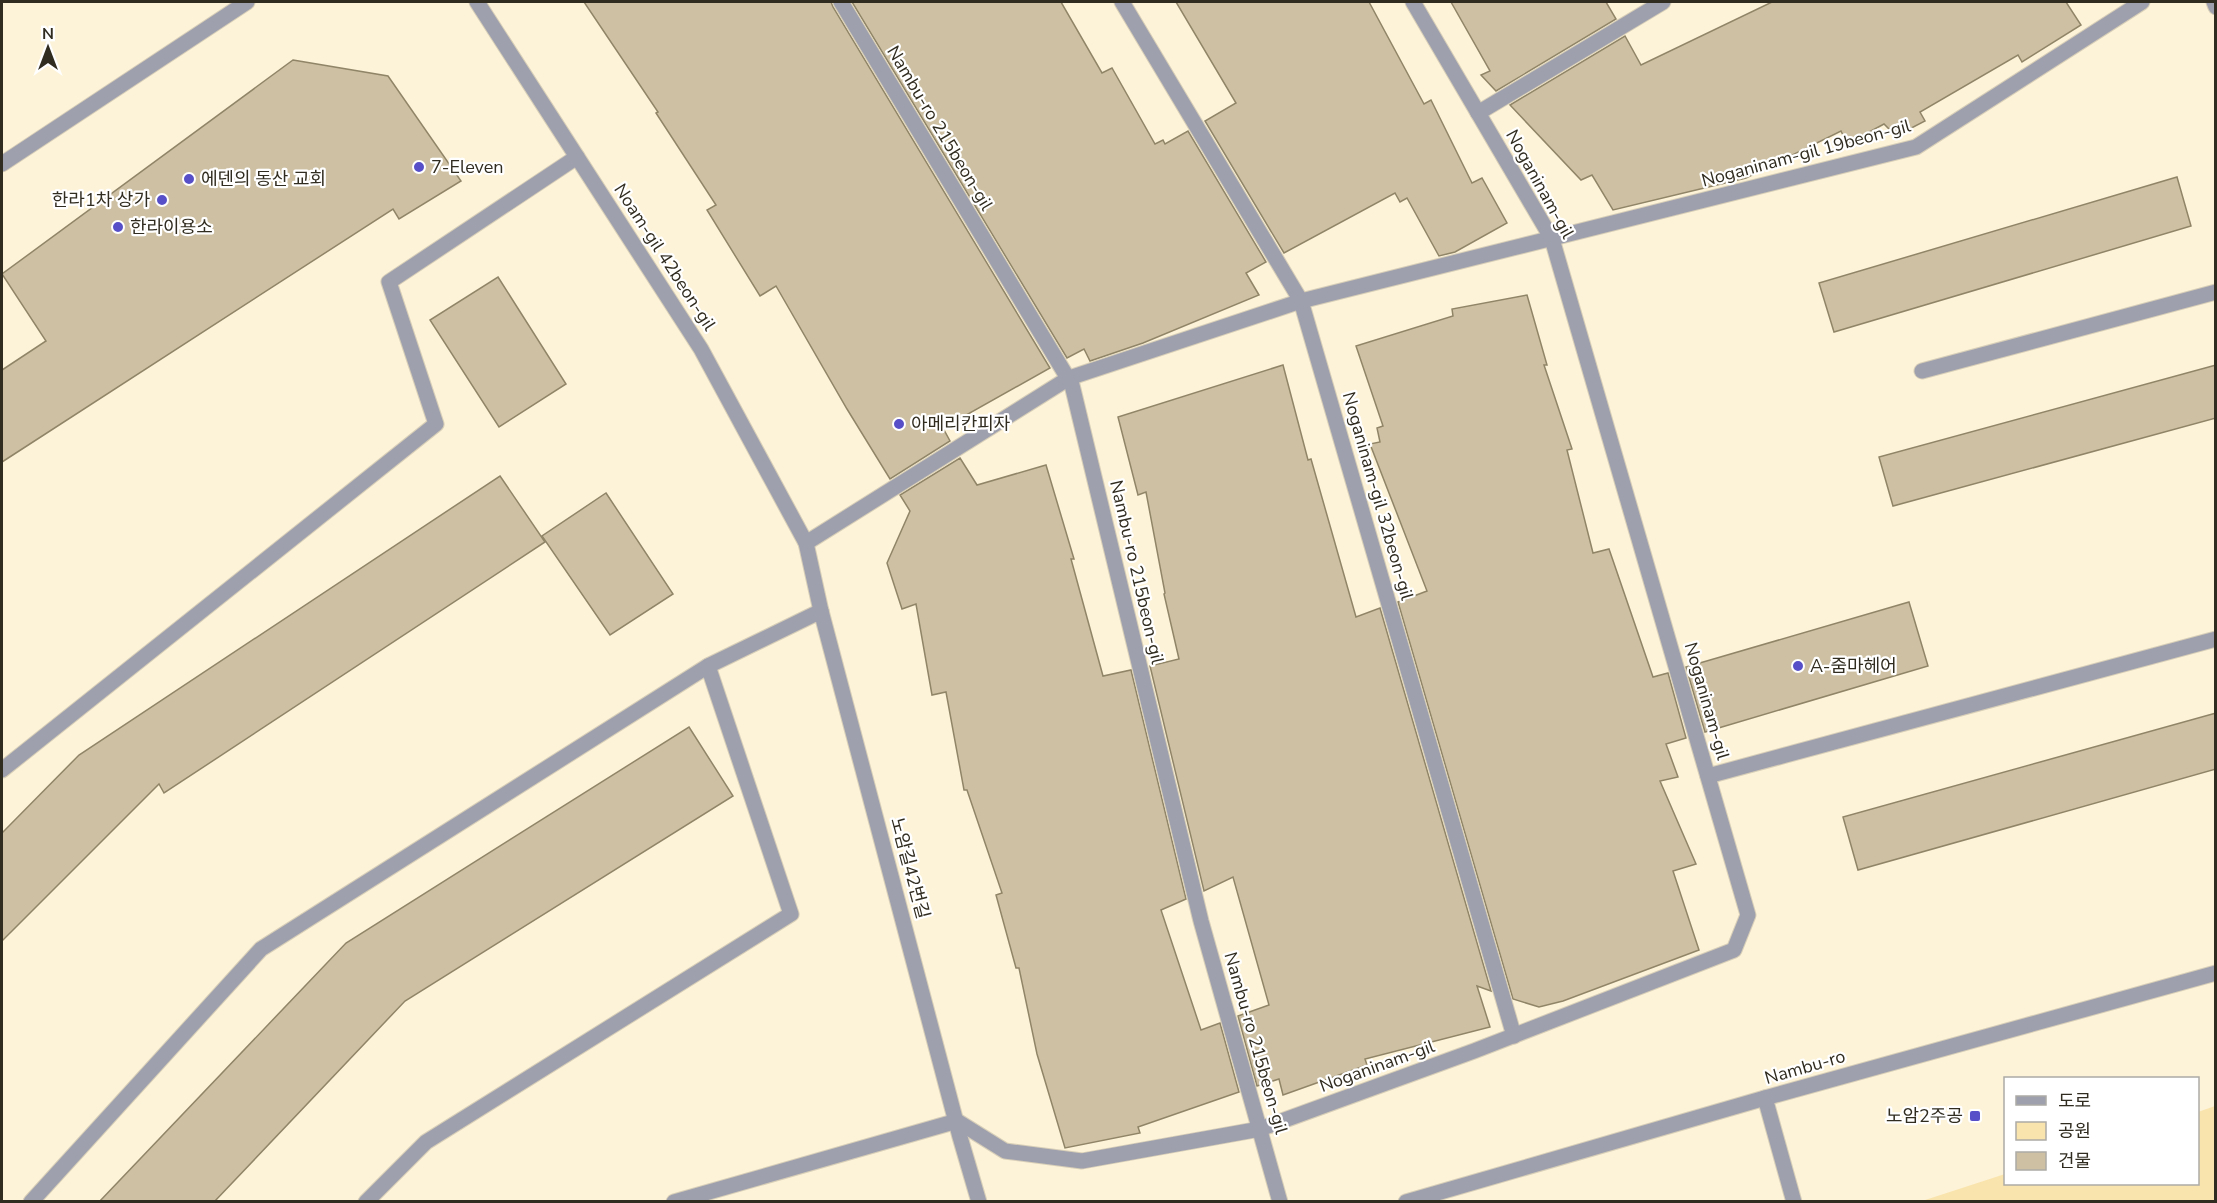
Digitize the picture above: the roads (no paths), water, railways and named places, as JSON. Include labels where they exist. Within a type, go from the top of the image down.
[{"type":"street","points":[[2,164],[247,2]]},
{"type":"street","name":"Noam-gil 42beon-gil","points":[[477,2],[701,349],[806,543]]},
{"type":"street","name":"Nambu-ro 215beon-gil","points":[[841,2],[1072,385],[1201,921],[1280,1202]]},
{"type":"street","name":"Noganinam-gil 32beon-gil","points":[[1122,2],[1301,301],[1514,1036]]},
{"type":"street","name":"Noganinam-gil","points":[[1260,1129],[1514,1036],[1734,950],[1748,915],[1552,239],[1413,2]]},
{"type":"street","points":[[1478,113],[1663,2]]},
{"type":"street","name":"Noganinam-gil 19beon-gil","points":[[806,543],[1069,378],[1301,301],[1916,147],[2142,2]]},
{"type":"street","points":[[2214,2],[2216,7]]},
{"type":"street","points":[[2,770],[436,424],[389,282],[577,157]]},
{"type":"street","points":[[1922,371],[2216,292]]},
{"type":"street","name":"노암길42번길","points":[[806,543],[821,611],[979,1202]]},
{"type":"street","points":[[31,1202],[261,949],[708,666],[821,611]]},
{"type":"street","points":[[1708,776],[2216,639]]},
{"type":"street","points":[[366,1202],[426,1142],[791,914],[708,666]]},
{"type":"street","name":"Nambu-ro","points":[[1406,1202],[1765,1098],[2216,973]]},
{"type":"street","points":[[1765,1098],[1794,1202]]},
{"type":"street","points":[[674,1202],[957,1121],[1005,1151],[1083,1161],[1260,1129]]},
{"type":"place","name":"7-Eleven","points":[[419,167]]},
{"type":"place","name":"에덴의 동산 교회","points":[[189,179]]},
{"type":"place","name":"한라1차 상가","points":[[162,200]]},
{"type":"place","name":"한라이용소","points":[[118,227]]},
{"type":"place","name":"아메리칸피자","points":[[899,424]]},
{"type":"place","name":"A-줌마헤어","points":[[1798,666]]},
{"type":"place","name":"노암2주공","points":[[1975,1116]]}]
